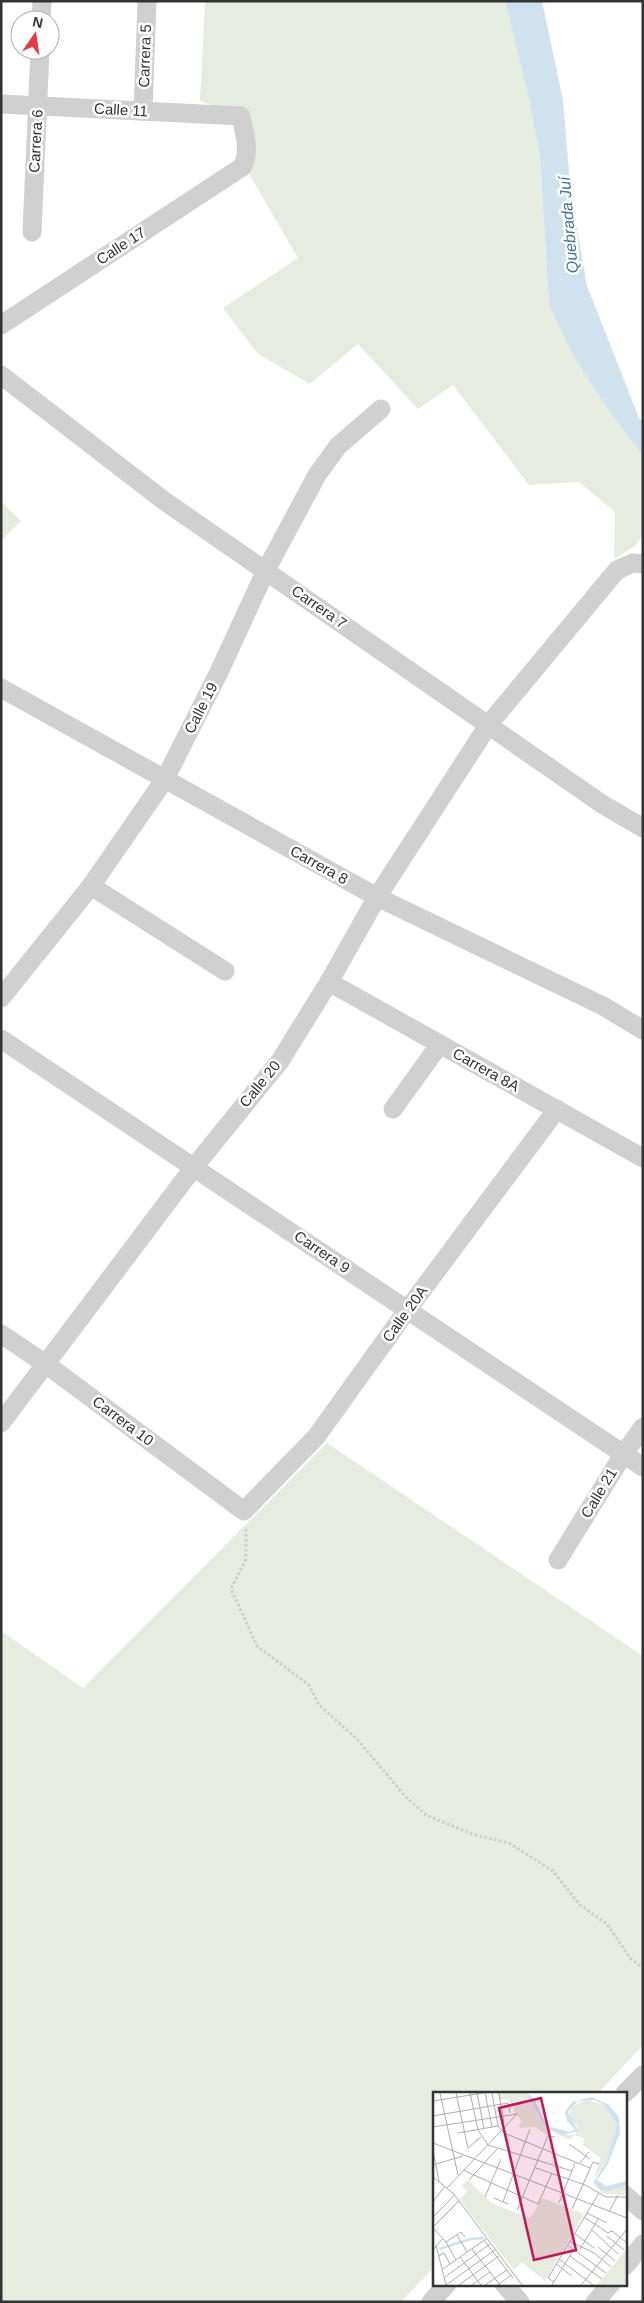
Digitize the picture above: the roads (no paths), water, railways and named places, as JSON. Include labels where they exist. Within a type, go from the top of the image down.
[{"type":"street","name":"Carrera 5","points":[[143,111],[147,1]]},
{"type":"street","name":"Carrera 6","points":[[32,232],[39,60]]},
{"type":"street","name":"Calle 11","points":[[1,104],[241,116],[247,148],[246,159],[242,167]]},
{"type":"street","name":"Calle 17","points":[[1,325],[242,167]]},
{"type":"street","name":"Carrera 7","points":[[1,375],[164,500],[602,804],[643,828]]},
{"type":"street","name":"Calle 19","points":[[1,998],[91,886],[165,778],[219,672],[266,570],[317,475],[338,446],[381,409]]},
{"type":"street","name":"Calle 20","points":[[1,1424],[194,1167],[280,1061],[329,982],[376,897],[489,724],[617,570],[633,562],[643,564]]},
{"type":"street","name":"Carrera 8","points":[[1,688],[376,897],[603,1006],[643,1030]]},
{"type":"street","points":[[91,886],[226,971]]},
{"type":"street","name":"Carrera 8A","points":[[329,982],[643,1158]]},
{"type":"street","name":"Carrera 9","points":[[1,1039],[643,1467]]},
{"type":"street","points":[[393,1109],[440,1044]]},
{"type":"street","name":"Calle 20A","points":[[244,1511],[316,1437],[408,1309],[556,1110]]},
{"type":"street","name":"Carrera 10","points":[[1,1334],[47,1364],[244,1511]]},
{"type":"street","name":"Calle 21","points":[[558,1560],[643,1426]]},
{"type":"street","points":[[626,2092],[643,2075]]},
{"type":"street","points":[[626,2196],[643,2211]]},
{"type":"street","points":[[626,2265],[643,2244]]},
{"type":"street","points":[[431,2302],[445,2286]]},
{"type":"street","points":[[506,2286],[520,2302]]},
{"type":"water","name":"Quebrada Juí","points":[[505,1],[542,1],[563,100],[571,196],[587,286],[639,418],[643,421],[643,456],[614,418],[574,357],[549,305],[540,157],[529,99]]}]
